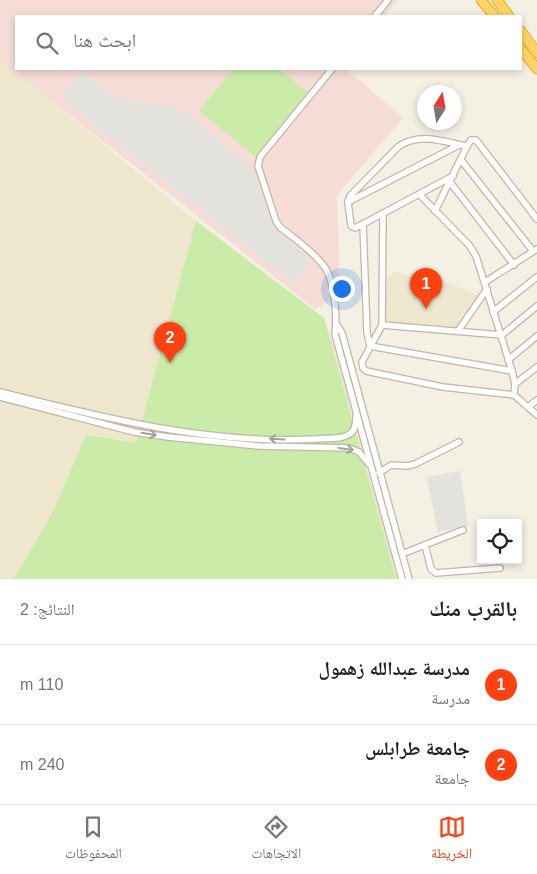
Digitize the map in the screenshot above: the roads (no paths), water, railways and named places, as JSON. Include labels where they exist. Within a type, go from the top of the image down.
[{"type":"highway","points":[[481,0],[493,15]]},
{"type":"highway","points":[[497,0],[508,15]]},
{"type":"highway","points":[[522,32],[537,53]]},
{"type":"highway","points":[[522,50],[537,69]]},
{"type":"street","points":[[376,15],[388,0]]},
{"type":"street","points":[[331,70],[260,157],[258,166],[276,221],[326,270],[331,282],[337,325],[335,334],[402,579]]},
{"type":"street","points":[[451,179],[363,224],[354,228],[351,226],[348,202],[350,196],[399,146],[406,142],[425,138],[467,146]]},
{"type":"street","points":[[435,211],[467,146],[471,140],[476,140],[537,218]]},
{"type":"street","points":[[348,202],[459,145]]},
{"type":"street","points":[[461,160],[535,250],[485,282]]},
{"type":"street","points":[[451,179],[514,265]]},
{"type":"street","points":[[420,195],[473,250],[502,335],[515,384],[514,395]]},
{"type":"street","points":[[383,213],[382,325],[361,366],[366,371],[443,387],[514,395],[537,415]]},
{"type":"street","points":[[363,224],[367,332],[370,346]]},
{"type":"street","points":[[493,312],[537,277]]},
{"type":"street","points":[[458,331],[487,289]]},
{"type":"street","points":[[382,325],[502,335],[537,306]]},
{"type":"street","points":[[337,325],[342,333],[379,473],[410,579]]},
{"type":"street","points":[[508,360],[537,336]]},
{"type":"street","points":[[370,346],[512,372]]},
{"type":"street","points":[[515,384],[537,367]]},
{"type":"street","points":[[0,392],[135,424],[231,437],[284,440],[343,437],[352,432],[356,423],[356,409]]},
{"type":"street","points":[[0,396],[134,432],[240,444],[354,450],[364,457],[371,466]]},
{"type":"street","points":[[528,407],[537,400]]},
{"type":"street","points":[[134,432],[135,424]]},
{"type":"street","points":[[325,438],[326,448]]},
{"type":"street","points":[[309,447],[310,439]]},
{"type":"street","points":[[379,473],[392,465],[407,466],[415,464],[459,442]]},
{"type":"street","points":[[402,554],[464,530]]},
{"type":"street","points":[[425,545],[431,568],[436,573],[500,568]]},
{"type":"place","name":"مدرسة عبدالله زهمول","points":[[426,309]]},
{"type":"place","name":"جامعة طرابلس","points":[[170,363]]}]
